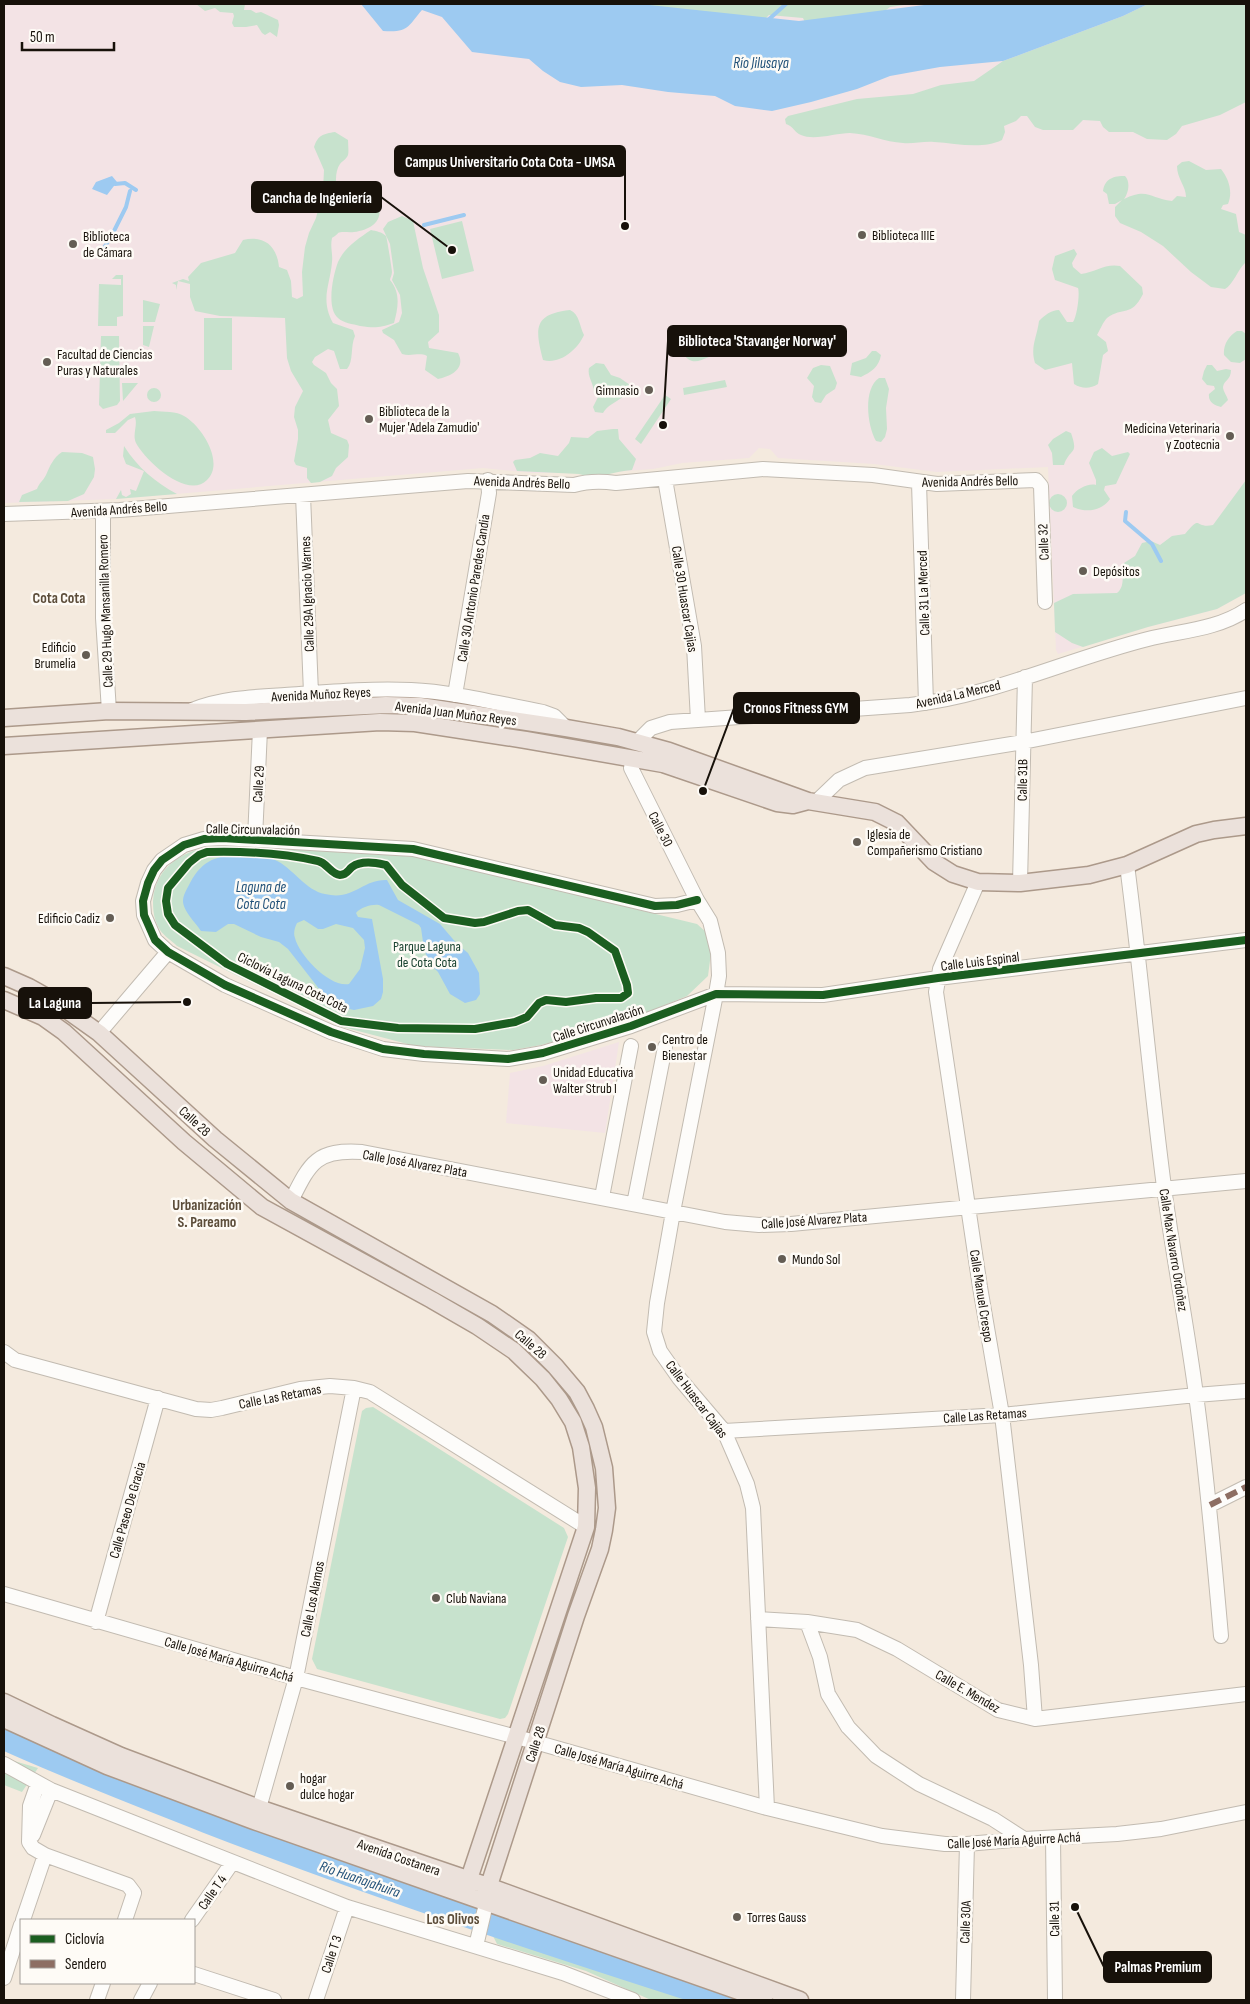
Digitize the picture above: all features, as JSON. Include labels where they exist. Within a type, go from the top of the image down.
[{"type":"main road","name":"Avenida Juan Muñoz Reyes","points":[[4,718],[109,711],[246,712],[386,705],[412,706],[566,728],[618,737],[635,750],[663,764],[778,803],[792,805],[812,801],[875,812],[897,823],[934,862],[953,874],[978,882],[1020,882],[1089,875],[1127,865],[1196,834],[1246,826]]},
{"type":"main road","name":"Avenida Juan Muñoz Reyes","points":[[4,746],[380,722],[415,724],[635,750]]},
{"type":"main road","name":"Calle 28","points":[[4,976],[29,987],[76,1016],[99,1033],[215,1140],[291,1201],[442,1284],[492,1314],[520,1334],[556,1366],[577,1392],[594,1427],[600,1447],[606,1487],[607,1508],[604,1530],[600,1549],[576,1616],[485,1898]]},
{"type":"main road","name":"Calle 28","points":[[4,1000],[44,1017],[64,1032],[184,1142],[262,1207],[432,1300],[477,1326],[514,1351],[543,1379],[559,1399],[572,1422],[581,1447],[587,1488],[586,1527],[466,1887]]},
{"type":"main road","points":[[64,1032],[76,1016]]},
{"type":"main road","points":[[281,1218],[291,1201]]},
{"type":"main road","points":[[432,1300],[442,1284]]},
{"type":"main road","points":[[543,1379],[556,1366]]},
{"type":"main road","points":[[586,1527],[604,1530]]},
{"type":"main road","points":[[558,1610],[576,1616]]},
{"type":"main road","name":"Avenida Costanera","points":[[4,1702],[121,1756],[257,1814]]},
{"type":"main road","name":"Avenida Costanera","points":[[4,1719],[107,1766],[257,1814],[466,1887],[485,1898],[764,2000]]},
{"type":"main road","name":"Avenida Costanera","points":[[485,1898],[800,2000]]},
{"type":"street","name":"Avenida Andrés Bello","points":[[4,514],[102,512],[468,480],[574,485],[584,482],[601,481],[616,483],[763,469],[873,475],[919,483],[937,484],[1036,480],[1039,482]]},
{"type":"street","name":"Calle 30 Huascar Cajias","points":[[666,479],[694,646],[698,720]]},
{"type":"street","name":"Calle 30 Antonio Paredes Candia","points":[[455,694],[489,493],[488,480]]},
{"type":"street","name":"Calle 32","points":[[1039,482],[1046,602]]},
{"type":"street","name":"Calle 31 La Merced","points":[[919,483],[926,703]]},
{"type":"street","name":"Calle 29A Ignacio Warnes","points":[[303,495],[312,693]]},
{"type":"street","name":"Calle 29 Hugo Mansanilla Romero","points":[[102,512],[103,618],[109,711]]},
{"type":"street","name":"Avenida La Merced","points":[[635,750],[651,728],[670,722],[926,703],[948,699],[1147,639],[1228,621],[1246,610]]},
{"type":"street","name":"Calle 31B","points":[[1020,882],[1025,677]]},
{"type":"street","name":"Avenida Muñoz Reyes","points":[[189,711],[209,703],[228,699],[312,693],[411,690],[455,694],[550,713],[566,728]]},
{"type":"street","points":[[812,801],[839,780],[864,768],[1023,742],[1246,698]]},
{"type":"street","name":"Calle 29","points":[[255,838],[260,730]]},
{"type":"street","name":"Calle 30","points":[[635,750],[631,768],[697,900]]},
{"type":"street","name":"Calle Circunvalación","points":[[697,900],[655,906],[413,850],[255,838],[222,838],[194,841],[184,845],[162,860],[148,882],[143,901],[144,915],[148,927],[156,940],[168,952],[225,985],[331,1032],[383,1049],[424,1054],[508,1059],[543,1053],[631,1026],[716,994]]},
{"type":"street","name":"Calle Max Navarro Ordoñez","points":[[1127,865],[1164,1189],[1196,1395],[1210,1505],[1221,1636]]},
{"type":"street","name":"Calle Manuel Crespo","points":[[978,882],[940,970],[936,992],[980,1287],[1002,1415],[1031,1665],[1035,1719]]},
{"type":"street","points":[[697,900],[710,921],[718,953],[719,976],[716,994]]},
{"type":"street","name":"Calle Luis Espinal","points":[[716,994],[823,995],[938,978],[1246,940]]},
{"type":"street","points":[[99,1033],[168,952]]},
{"type":"street","name":"Calle Huascar Cajias","points":[[716,994],[673,1212],[657,1303],[654,1332],[660,1351],[679,1378],[724,1431],[747,1484],[753,1508],[767,1808]]},
{"type":"street","points":[[602,1197],[631,1046]]},
{"type":"street","points":[[634,1204],[665,1046]]},
{"type":"street","name":"Calle José Alvarez Plata","points":[[291,1201],[306,1172],[320,1157],[343,1151],[362,1152],[725,1222],[775,1224],[969,1208],[1246,1181]]},
{"type":"street","name":"Calle Las Retamas","points":[[7,1358],[196,1409],[211,1410],[262,1399],[300,1388],[330,1386],[354,1388],[370,1392],[586,1527]]},
{"type":"street","name":"Calle Los Alamos","points":[[257,1814],[296,1678],[354,1388]]},
{"type":"street","name":"Calle Las Retamas","points":[[724,1431],[1002,1415],[1196,1395],[1246,1392]]},
{"type":"street","name":"Calle Paseo De Gracia","points":[[96,1622],[158,1398]]},
{"type":"street","points":[[1210,1505],[1246,1487]]},
{"type":"street","name":"Calle José María Aguirre Achá","points":[[4,1594],[96,1622],[535,1742],[767,1808],[882,1836],[945,1844],[967,1844],[1117,1834],[1162,1828],[1246,1812]]},
{"type":"street","name":"Calle E. Mendez","points":[[758,1619],[807,1622],[857,1630],[897,1649],[998,1710],[1035,1719],[1246,1694]]},
{"type":"street","points":[[807,1622],[820,1656],[828,1694],[848,1727],[876,1756],[919,1784],[993,1819],[1024,1839]]},
{"type":"street","points":[[4,1764],[51,1790],[347,1907],[563,1973],[633,2000]]},
{"type":"street","points":[[38,1783],[30,1806],[29,1842],[33,1848],[45,1855],[128,1885],[134,1893],[125,1919]]},
{"type":"street","points":[[29,1842],[51,1790]]},
{"type":"street","name":"Calle 31","points":[[1053,1838],[1056,2000]]},
{"type":"street","name":"Calle 30A","points":[[963,2000],[967,1844]]},
{"type":"street","points":[[23,1919],[45,1855]]},
{"type":"street","name":"Calle T 4","points":[[193,1919],[232,1863]]},
{"type":"street","name":"Calle 28","points":[[476,1946],[482,1926],[485,1898]]},
{"type":"street","name":"Calle T 3","points":[[316,2000],[347,1907]]},
{"type":"street","points":[[4,1978],[20,1928]]},
{"type":"street","points":[[195,1974],[274,2000]]},
{"type":"street","points":[[97,2000],[103,1984]]},
{"type":"street","points":[[141,2000],[149,1984]]},
{"type":"shaded area","points":[[4,4],[1246,4],[1246,593],[1217,609],[1058,654],[1056,650],[1048,467],[937,472],[874,464],[778,458],[770,449],[759,448],[749,458],[682,463],[653,469],[599,473],[532,473],[483,468],[116,499],[4,503]]},
{"type":"shaded area","points":[[619,1042],[605,1133],[506,1123],[510,1073],[543,1066]]},
{"type":"green space","points":[[196,4],[245,4],[244,10],[251,10],[256,13],[261,12],[278,20],[277,37],[270,32],[265,35],[257,25],[234,27],[232,23],[233,13],[220,12],[215,8],[205,11]]},
{"type":"green space","points":[[644,4],[911,4],[890,7],[873,20],[806,25],[803,18],[769,15],[764,20],[657,12]]},
{"type":"green space","points":[[1148,4],[1246,4],[1246,102],[1220,115],[1182,126],[1176,134],[1167,140],[1147,139],[1133,132],[1109,132],[1100,121],[1083,120],[1073,130],[1043,130],[1035,127],[1027,116],[1021,116],[1016,121],[1004,126],[1005,132],[1002,140],[986,145],[930,142],[903,143],[850,133],[806,137],[786,124],[785,119],[788,116],[857,99],[913,94],[941,85],[974,81],[1003,61],[1123,16]]},
{"type":"green space","points":[[335,132],[348,140],[347,157],[340,164],[337,171],[336,190],[338,198],[343,204],[354,208],[365,196],[375,197],[380,211],[379,217],[373,225],[354,232],[340,232],[332,238],[332,262],[326,299],[327,307],[333,323],[353,330],[355,336],[347,369],[340,369],[334,351],[328,349],[315,357],[312,362],[326,373],[331,383],[337,389],[339,406],[328,420],[331,433],[347,440],[349,445],[348,457],[336,468],[332,476],[320,482],[311,483],[307,478],[307,468],[296,465],[294,461],[298,439],[298,430],[294,417],[295,407],[303,391],[291,371],[287,358],[285,318],[220,316],[195,311],[190,297],[190,284],[178,281],[176,290],[176,285],[172,283],[183,279],[189,281],[188,277],[201,263],[235,253],[243,240],[257,239],[272,248],[279,267],[287,270],[291,281],[292,297],[297,299],[303,296],[302,272],[305,247],[316,218],[323,190],[324,170],[314,147],[317,140],[322,136]]},
{"type":"green space","points":[[1189,161],[1206,170],[1221,169],[1228,181],[1230,195],[1228,204],[1223,205],[1221,209],[1236,214],[1239,232],[1246,235],[1246,262],[1231,284],[1225,289],[1211,287],[1191,272],[1163,246],[1141,232],[1120,223],[1115,216],[1115,207],[1122,200],[1115,204],[1109,204],[1107,194],[1103,191],[1108,181],[1125,176],[1128,181],[1128,188],[1124,199],[1139,194],[1172,201],[1177,196],[1186,197],[1185,189],[1178,175],[1177,166],[1182,162]]},
{"type":"green space","points":[[402,216],[413,221],[423,268],[439,315],[439,332],[428,342],[429,348],[458,353],[460,358],[459,367],[453,373],[438,379],[425,370],[427,356],[421,354],[402,354],[394,340],[383,333],[382,330],[399,322],[402,313],[400,295],[392,280],[394,273],[390,244],[383,229],[388,222]]},
{"type":"green space","points":[[462,221],[474,271],[442,279],[430,229]]},
{"type":"green space","points":[[371,230],[386,236],[392,272],[390,280],[396,290],[398,301],[394,323],[377,327],[360,326],[340,320],[334,313],[331,299],[334,275],[338,262],[352,244]]},
{"type":"green space","points":[[1074,249],[1077,254],[1072,263],[1073,267],[1081,274],[1105,267],[1120,266],[1142,287],[1143,294],[1131,309],[1107,318],[1103,324],[1097,335],[1106,342],[1108,351],[1103,355],[1098,384],[1089,388],[1083,388],[1074,384],[1072,363],[1045,370],[1035,363],[1033,352],[1039,321],[1046,315],[1059,310],[1067,322],[1073,322],[1077,310],[1078,288],[1055,280],[1052,269],[1055,256]]},
{"type":"green space","points":[[116,275],[123,275],[123,316],[117,317],[117,326],[98,326],[99,284],[121,285],[121,279],[112,279]]},
{"type":"green space","points":[[143,300],[160,304],[155,322],[143,322]]},
{"type":"green space","points":[[570,310],[576,315],[584,335],[568,355],[556,360],[543,360],[538,332],[543,319],[558,312]]},
{"type":"green space","points":[[204,318],[232,318],[232,370],[204,370]]},
{"type":"green space","points":[[143,326],[154,326],[149,347],[143,345]]},
{"type":"green space","points":[[1237,331],[1242,331],[1246,334],[1246,359],[1240,363],[1231,362],[1224,355],[1224,348],[1227,342]]},
{"type":"green space","points":[[714,335],[720,340],[718,349],[711,350],[709,357],[693,361],[684,355],[687,339],[691,338],[703,342],[708,336]]},
{"type":"green space","points":[[101,336],[119,336],[120,401],[117,405],[103,409],[99,405]]},
{"type":"green space","points":[[872,351],[876,351],[881,355],[874,369],[861,377],[850,375],[852,363],[866,358]]},
{"type":"green space","points":[[596,363],[604,364],[611,375],[620,378],[630,385],[625,395],[603,413],[595,412],[593,407],[598,397],[594,393],[589,368]]},
{"type":"green space","points":[[821,365],[830,366],[837,383],[835,389],[826,395],[821,403],[815,402],[812,397],[814,386],[807,378],[813,368]]},
{"type":"green space","points":[[1207,365],[1212,365],[1217,371],[1231,370],[1230,376],[1223,387],[1228,400],[1221,407],[1209,399],[1209,394],[1215,389],[1214,386],[1207,385],[1202,379]]},
{"type":"green space","points":[[879,378],[885,378],[889,389],[886,408],[887,429],[885,437],[881,442],[876,441],[873,434],[868,408],[871,390]]},
{"type":"green space","points":[[725,380],[727,387],[684,395],[683,388]]},
{"type":"green space","points":[[122,383],[138,383],[123,401]]},
{"type":"green space","points":[[151,388],[157,388],[161,395],[157,402],[151,402],[147,398],[147,392]]},
{"type":"green space","points":[[665,395],[671,399],[641,444],[635,439]]},
{"type":"green space","points":[[154,411],[181,414],[198,428],[209,445],[214,464],[212,473],[207,480],[199,485],[189,485],[178,482],[157,467],[148,459],[136,443],[135,417],[128,420],[115,433],[106,433],[106,430],[130,414]]},
{"type":"green space","points":[[618,429],[619,439],[636,459],[632,470],[585,479],[583,475],[579,474],[517,471],[513,462],[530,458],[540,453],[558,456],[569,443],[571,437],[588,438],[597,431]]},
{"type":"green space","points":[[1066,431],[1071,433],[1074,445],[1073,451],[1066,459],[1064,465],[1053,465],[1052,453],[1048,445],[1053,439]]},
{"type":"green space","points":[[124,446],[148,474],[161,485],[177,494],[116,499],[121,490],[122,495],[126,497],[131,494],[130,489],[136,491],[144,471],[126,464],[123,456]]},
{"type":"green space","points":[[1102,448],[1112,456],[1128,452],[1130,454],[1116,484],[1105,486],[1104,490],[1110,499],[1103,506],[1093,510],[1073,507],[1072,496],[1074,493],[1086,486],[1096,485],[1096,480],[1089,463],[1094,452]]},
{"type":"green space","points":[[62,452],[82,453],[93,457],[94,477],[84,494],[68,501],[19,502],[22,495],[37,489],[50,465]]},
{"type":"green space","points":[[1246,480],[1246,593],[1217,609],[1148,627],[1083,647],[1072,643],[1055,632],[1054,603],[1073,594],[1117,593],[1122,583],[1124,563],[1135,556],[1142,543],[1151,541],[1160,545],[1172,536],[1185,534],[1196,523],[1207,526],[1213,525]]},
{"type":"green space","points":[[1058,494],[1064,497],[1067,503],[1064,509],[1058,512],[1052,509],[1049,503],[1052,497]]},
{"type":"green space","name":"Parque Laguna de Cota Cota","points":[[218,845],[420,857],[697,924],[706,932],[711,953],[708,976],[687,996],[621,1023],[541,1045],[513,1050],[415,1046],[339,1026],[177,946],[160,930],[154,916],[153,901],[155,888],[166,869],[184,855],[195,850]]},
{"type":"green space","name":"Club Naviana","points":[[373,1407],[564,1528],[568,1537],[508,1714],[505,1718],[500,1719],[317,1669],[312,1659],[362,1411]]},
{"type":"green space","points":[[4,1758],[38,1768],[22,1792],[4,1785]]},
{"type":"green space","points":[[489,1928],[693,2000],[651,2000],[586,1971],[497,1944]]},
{"type":"water","name":"Río Jilusaya","points":[[361,4],[640,4],[799,21],[932,4],[1148,4],[1123,16],[1003,61],[940,67],[890,76],[857,89],[772,111],[735,106],[715,96],[668,92],[622,85],[581,87],[560,82],[529,59],[472,52],[442,17],[422,10],[407,27],[398,31],[383,31]]},
{"type":"water","points":[[112,176],[117,182],[107,195],[92,189],[96,182]]},
{"type":"water","name":"Laguna de Cota Cota","points":[[226,856],[245,856],[275,860],[305,884],[325,894],[343,895],[371,883],[387,880],[398,900],[440,924],[458,945],[468,953],[479,973],[480,994],[476,1000],[465,1003],[450,994],[438,972],[430,964],[424,949],[419,925],[379,905],[367,906],[356,913],[358,917],[372,919],[383,979],[383,992],[381,999],[373,1006],[354,1010],[340,1007],[327,999],[288,949],[279,942],[261,937],[234,924],[228,924],[216,932],[201,931],[187,913],[183,901],[190,883],[196,873],[210,861]],"holes":[[[304,920],[318,929],[336,924],[353,928],[364,940],[365,948],[360,969],[349,984],[341,984],[325,976],[302,953],[294,934],[297,923]]]},
{"type":"waterway","points":[[767,21],[786,4]]},
{"type":"waterway","points":[[115,184],[125,183],[136,190]]},
{"type":"waterway","points":[[110,239],[126,207],[130,191]]},
{"type":"waterway","points":[[424,225],[464,215]]},
{"type":"waterway","points":[[99,255],[109,240]]},
{"type":"waterway","points":[[1126,512],[1125,521],[1152,544],[1161,561]]},
{"type":"waterway","name":"Río Huañajahuira","points":[[4,1739],[130,1792],[334,1870],[528,1937],[722,2000]]},
{"type":"marked path","points":[[1210,1505],[1246,1487]]},
{"type":"cycle path","points":[[697,900],[677,905],[655,906],[413,849],[222,838],[204,839],[184,845],[162,860],[154,870],[143,901],[144,915],[155,940],[168,952],[225,985],[331,1032],[383,1049],[424,1054],[508,1059],[543,1053],[631,1026],[716,994],[823,995],[938,978],[1246,940]]},
{"type":"cycle path","name":"Ciclovía Laguna Cota Cota","points":[[207,852],[263,853],[304,858],[321,862],[334,873],[340,875],[360,863],[386,865],[402,885],[444,918],[475,923],[528,910],[555,925],[579,928],[588,932],[615,951],[628,993],[621,998],[596,998],[566,1002],[546,1000],[539,1003],[527,1017],[515,1022],[475,1029],[398,1028],[341,1021],[227,964],[175,925],[168,914],[166,901],[168,888],[189,863],[199,855],[207,852]]},
{"type":"place","name":"Campus Universitario Cota Cota - UMSA","points":[[625,226]]},
{"type":"place","name":"Biblioteca IIIE","points":[[862,235]]},
{"type":"place","name":"Biblioteca de Cámara","points":[[73,244]]},
{"type":"place","name":"Cancha de Ingeniería","points":[[452,250]]},
{"type":"place","name":"Facultad de Ciencias Puras y Naturales","points":[[47,362]]},
{"type":"place","name":"Gimnasio","points":[[649,390]]},
{"type":"place","name":"Biblioteca de la Mujer 'Adela Zamudio'","points":[[369,419]]},
{"type":"place","name":"Biblioteca 'Stavanger Norway'","points":[[663,425]]},
{"type":"place","name":"Medicina Veterinaria y Zootecnia","points":[[1230,436]]},
{"type":"place","name":"Depósitos","points":[[1083,571]]},
{"type":"place","name":"Edificio Brumelia","points":[[86,655]]},
{"type":"place","name":"Cronos Fitness GYM","points":[[703,791]]},
{"type":"place","name":"Iglesia de Compañerismo Cristiano","points":[[857,842]]},
{"type":"place","name":"Edificio Cadiz","points":[[110,918]]},
{"type":"place","name":"La Laguna","points":[[187,1002]]},
{"type":"place","name":"Centro de Bienestar","points":[[652,1047]]},
{"type":"place","name":"Unidad Educativa Walter Strub I","points":[[543,1080]]},
{"type":"place","name":"Mundo Sol","points":[[782,1259]]},
{"type":"place","name":"Club Naviana","points":[[436,1598]]},
{"type":"place","name":"hogar dulce hogar","points":[[290,1786]]},
{"type":"place","name":"Palmas Premium","points":[[1075,1907]]},
{"type":"place","name":"Torres Gauss","points":[[737,1917]]},
{"type":"district","name":"Cota Cota","points":[[59,598]]},
{"type":"district","name":"Urbanización S. Pareamo","points":[[207,1214]]},
{"type":"district","name":"Los Olivos","points":[[453,1919]]}]
